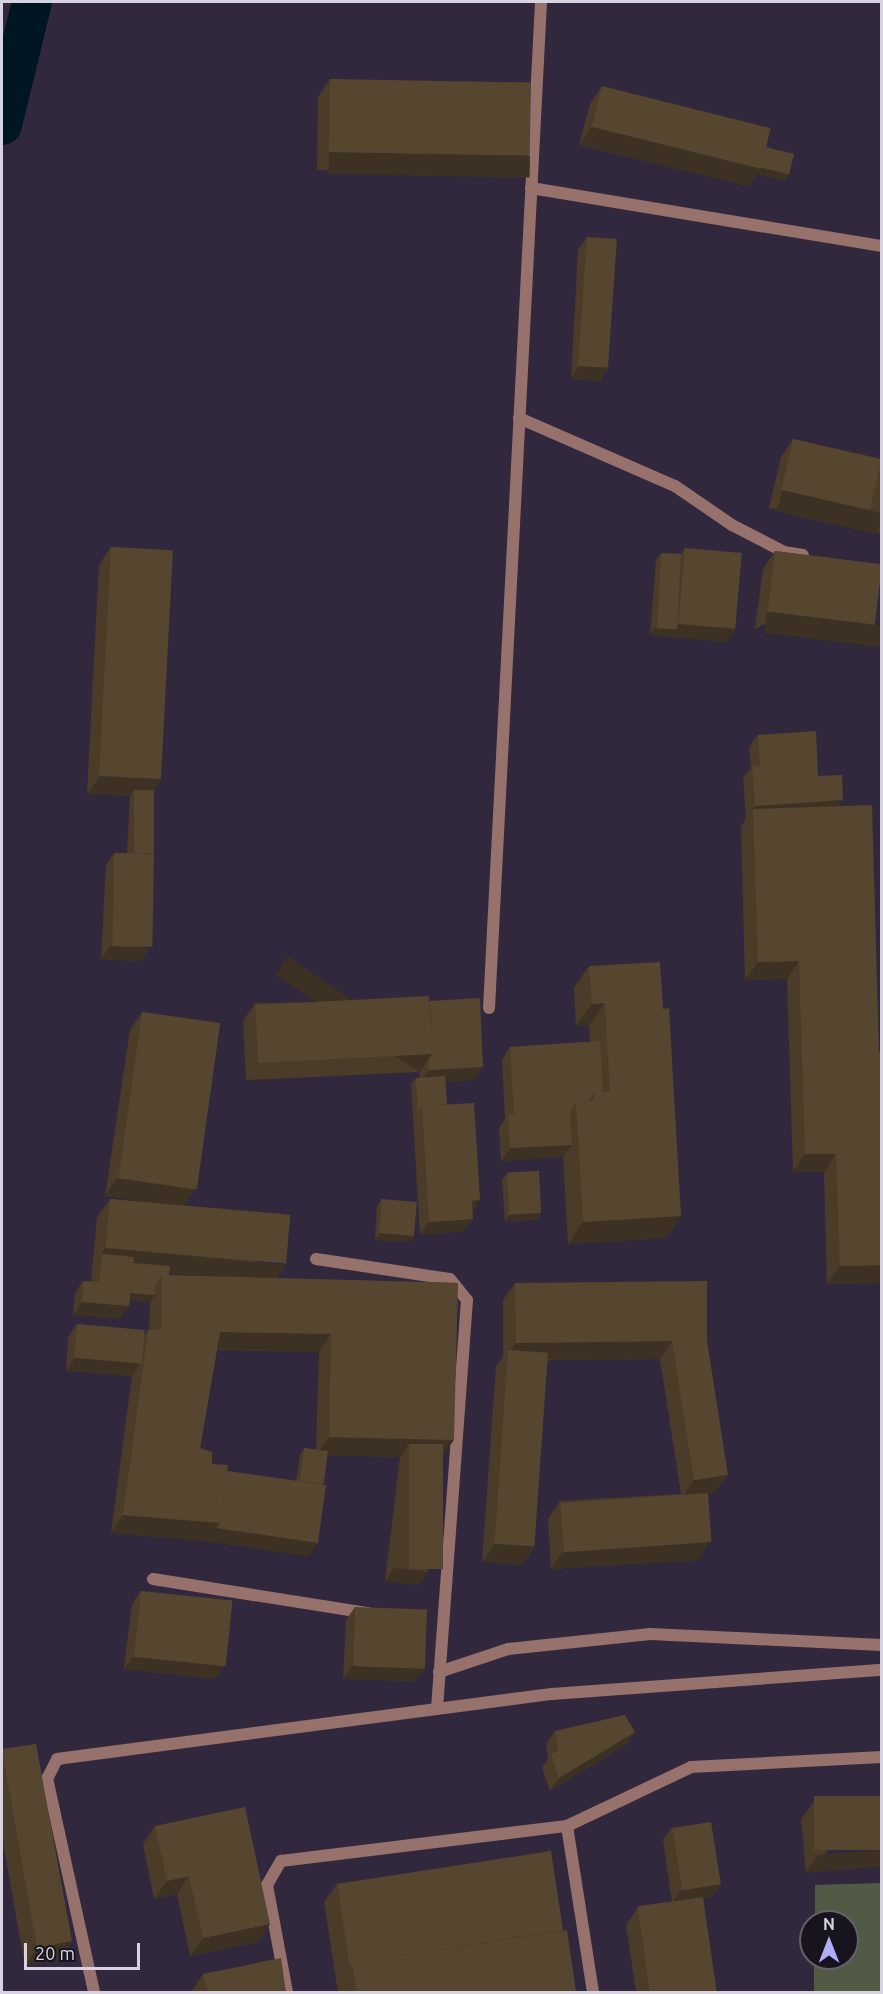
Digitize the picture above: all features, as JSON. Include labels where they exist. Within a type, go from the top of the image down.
[{"type":"lane","points":[[489,1008],[541,2]]},
{"type":"lane","points":[[531,188],[882,246]]},
{"type":"lane","points":[[519,418],[675,486],[732,525],[784,552],[817,557]]},
{"type":"lane","points":[[316,1258],[450,1278],[467,1300],[437,1624],[439,1672],[436,1709]]},
{"type":"lane","points":[[153,1579],[385,1616]]},
{"type":"lane","points":[[439,1672],[508,1649],[650,1634],[882,1646]]},
{"type":"lane","points":[[94,1992],[47,1779],[57,1759],[552,1694],[882,1670]]},
{"type":"lane","points":[[287,1992],[267,1885],[281,1861],[567,1826],[691,1767],[882,1757]]},
{"type":"lane","points":[[567,1826],[592,1992]]},
{"type":"green space","points":[[881,1883],[881,1992],[814,1992],[814,1970],[859,1970],[859,1910],[815,1910],[815,1885]]},
{"type":"building","points":[[330,79],[531,83],[530,155],[329,152]]},
{"type":"building","points":[[602,86],[771,128],[761,169],[592,127]]},
{"type":"building","points":[[766,147],[794,154],[789,174],[761,167]]},
{"type":"building","points":[[587,237],[617,239],[608,368],[578,366]]},
{"type":"building","points":[[793,439],[882,459],[870,510],[781,490]]},
{"type":"building","points":[[111,547],[173,550],[161,779],[99,776]]},
{"type":"building","points":[[685,548],[742,553],[735,629],[678,624]]},
{"type":"building","points":[[775,551],[882,564],[875,625],[768,612]]},
{"type":"building","points":[[661,553],[681,554],[677,629],[657,628]]},
{"type":"building","points":[[816,731],[818,776],[842,775],[843,800],[755,806],[752,766],[760,765],[758,735]]},
{"type":"building","points":[[134,790],[154,790],[154,853],[134,853]]},
{"type":"building","points":[[872,805],[879,1052],[882,1052],[882,1265],[840,1266],[836,1154],[805,1154],[799,961],[758,962],[753,809]]},
{"type":"building","points":[[114,853],[154,854],[152,947],[112,946]]},
{"type":"building","points":[[660,962],[663,1009],[669,1008],[681,1216],[583,1222],[576,1102],[594,1101],[594,1092],[610,1092],[605,1003],[592,1004],[589,966]]},
{"type":"building","points":[[429,996],[432,1054],[258,1063],[255,1005]]},
{"type":"building","points":[[480,998],[483,1067],[429,1070],[428,1060],[432,1054],[430,1001]]},
{"type":"building","points":[[142,1012],[220,1023],[197,1189],[119,1178]]},
{"type":"building","points":[[600,1041],[603,1092],[594,1092],[588,1101],[576,1102],[570,1111],[572,1145],[510,1148],[508,1115],[514,1114],[510,1047]]},
{"type":"building","points":[[445,1076],[447,1104],[422,1106],[418,1112],[416,1078]]},
{"type":"building","points":[[474,1103],[480,1200],[472,1201],[473,1219],[429,1222],[422,1106]]},
{"type":"building","points":[[539,1171],[541,1213],[509,1215],[507,1173]]},
{"type":"building","points":[[110,1199],[290,1215],[286,1264],[106,1248]]},
{"type":"building","points":[[382,1199],[417,1202],[414,1236],[379,1233]]},
{"type":"building","points":[[102,1254],[134,1257],[129,1306],[82,1302],[83,1281],[99,1282]]},
{"type":"building","points":[[133,1263],[170,1266],[169,1276],[162,1275],[155,1287],[155,1295],[130,1293]]},
{"type":"building","points":[[162,1275],[458,1283],[454,1440],[329,1437],[331,1334],[220,1332],[200,1448],[212,1452],[212,1464],[228,1465],[220,1523],[123,1515],[148,1330],[161,1330]]},
{"type":"building","points":[[707,1281],[707,1341],[728,1475],[694,1480],[672,1341],[516,1343],[515,1283]]},
{"type":"building","points":[[77,1324],[145,1330],[142,1364],[74,1358]]},
{"type":"building","points":[[508,1350],[548,1353],[534,1546],[494,1544]]},
{"type":"building","points":[[409,1444],[443,1444],[443,1569],[409,1569]]},
{"type":"building","points":[[304,1448],[328,1451],[324,1484],[300,1481]]},
{"type":"building","points":[[227,1471],[326,1485],[318,1543],[216,1528],[220,1523]]},
{"type":"building","points":[[708,1493],[711,1542],[564,1552],[560,1503]]},
{"type":"building","points":[[141,1591],[232,1601],[226,1666],[134,1657]]},
{"type":"building","points":[[355,1607],[427,1610],[425,1668],[353,1666]]},
{"type":"building","points":[[625,1715],[635,1732],[559,1778],[551,1755],[558,1750],[555,1731]]},
{"type":"building","points":[[36,1744],[72,1941],[37,1948],[2,1750]]},
{"type":"building","points":[[814,1796],[882,1796],[882,1850],[814,1850]]},
{"type":"building","points":[[245,1807],[270,1924],[203,1938],[189,1876],[167,1881],[155,1826]]},
{"type":"building","points":[[711,1822],[721,1884],[682,1890],[672,1828]]},
{"type":"building","points":[[551,1851],[563,1930],[352,1963],[350,1967],[337,1884]]},
{"type":"building","points":[[703,1897],[716,1992],[650,1992],[638,1906]]},
{"type":"building","points":[[567,1930],[576,1992],[357,1992],[352,1963]]},
{"type":"building","points":[[281,1958],[286,1992],[208,1992],[203,1974]]},
{"type":"waterway","points":[[2,125],[32,2]]}]
